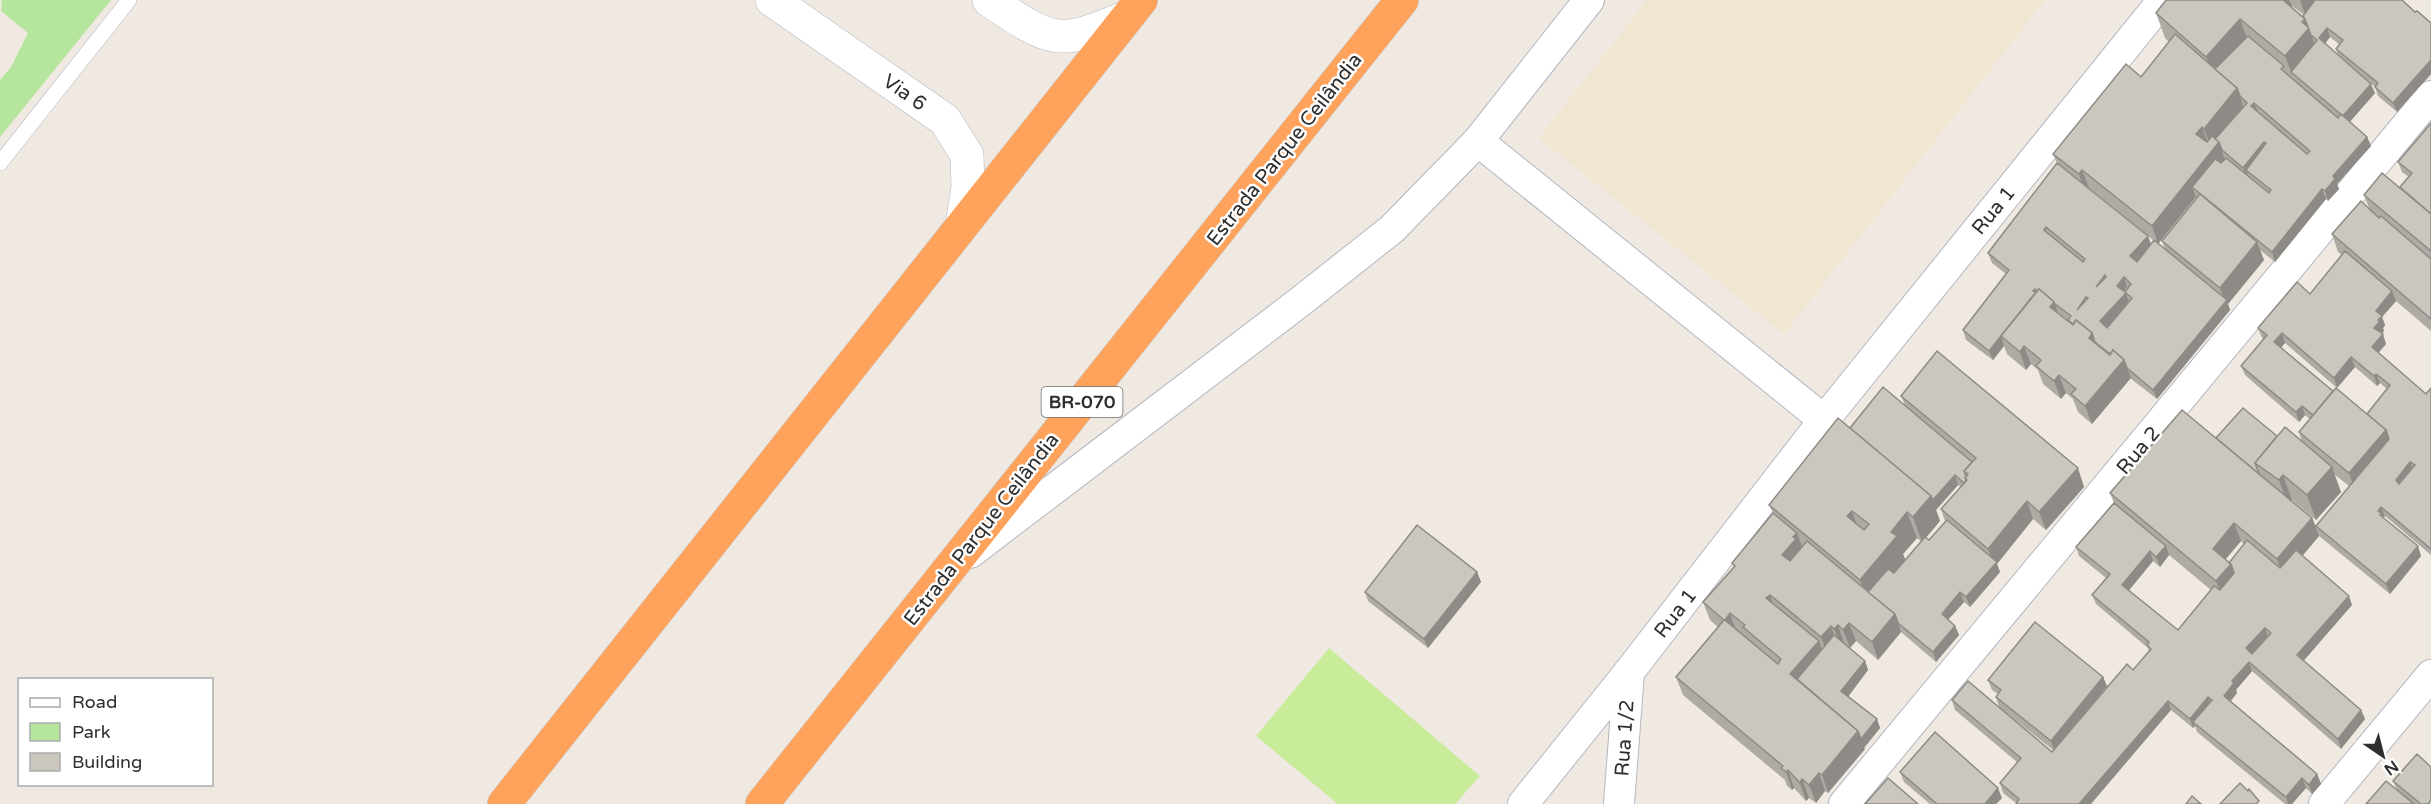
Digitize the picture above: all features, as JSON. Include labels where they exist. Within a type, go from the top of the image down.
[{"type":"highway","name":"Estrada Parque Ceilândia","points":[[762,804],[1402,0]]},
{"type":"highway","points":[[504,804],[1134,9]]},
{"type":"main road","name":"Via 6","points":[[772,0],[945,120],[967,155],[968,188],[962,225]]},
{"type":"main road","points":[[989,0],[1044,34],[1062,38],[1094,31],[1134,9]]},
{"type":"street","points":[[951,568],[1392,229],[1478,141],[1589,0]]},
{"type":"street","name":"Rua 1","points":[[1523,804],[1629,672],[1824,420],[2163,0]]},
{"type":"street","name":"Rua 2","points":[[1844,804],[2431,96]]},
{"type":"street","points":[[1478,141],[1824,420]]},
{"type":"street","name":"Rua 1/2","points":[[1619,804],[1629,672]]},
{"type":"street","points":[[2324,804],[2431,675]]},
{"type":"lane","points":[[0,163],[129,0]]},
{"type":"shaded area","points":[[1647,0],[2045,0],[1784,334],[1539,138]]},
{"type":"green space","points":[[2,0],[111,0],[0,137],[0,80],[11,67],[28,33],[1,11]]},
{"type":"green space","points":[[1329,648],[1480,776],[1455,804],[1338,804],[1256,736]]},
{"type":"building","points":[[2166,0],[2283,0],[2305,19],[2302,22],[2309,28],[2285,56],[2240,19],[2206,57],[2156,13]]},
{"type":"building","points":[[2315,0],[2402,0],[2431,23],[2431,60],[2393,103],[2375,87],[2378,83],[2336,49],[2343,40],[2327,28],[2319,38],[2371,84],[2343,116],[2291,72],[2317,40],[2311,35],[2303,16]]},
{"type":"building","points":[[2175,34],[2237,88],[2204,129],[2202,127],[2196,134],[2207,142],[2212,136],[2219,142],[2152,226],[2082,170],[2079,174],[2053,154],[2126,64],[2141,77]]},
{"type":"building","points":[[2248,36],[2284,66],[2281,69],[2338,118],[2341,114],[2367,137],[2333,176],[2335,179],[2325,191],[2322,189],[2272,252],[2192,187],[2215,159],[2221,163],[2226,158],[2269,193],[2271,190],[2246,170],[2266,143],[2264,142],[2243,168],[2222,150],[2215,139],[2247,103],[2240,96],[2237,88],[2215,69]],"holes":[[[2254,103],[2310,151],[2307,154],[2251,106]]]},
{"type":"building","points":[[2431,123],[2431,214],[2400,187],[2412,173],[2398,162]]},
{"type":"building","points":[[2057,163],[2148,236],[2130,256],[2137,262],[2154,240],[2227,300],[2153,390],[2127,368],[2124,360],[2113,350],[2110,354],[2095,342],[2092,333],[2076,320],[2073,324],[2068,320],[2071,316],[2039,289],[2033,291],[2036,292],[1989,351],[1963,330],[2009,270],[1988,253]],"holes":[[[2046,227],[2085,259],[2083,262],[2044,230]],[[2124,277],[2131,284],[2125,292],[2117,286]],[[2126,293],[2132,298],[2107,328],[2100,321]]]},
{"type":"building","points":[[2382,173],[2431,214],[2431,251],[2364,195]]},
{"type":"building","points":[[2200,194],[2257,242],[2220,288],[2162,241]]},
{"type":"building","points":[[2361,201],[2431,259],[2431,319],[2332,234]]},
{"type":"building","points":[[2345,251],[2392,291],[2376,311],[2382,316],[2374,328],[2383,334],[2372,347],[2426,394],[2431,388],[2431,549],[2381,507],[2378,511],[2382,514],[2380,515],[2418,546],[2386,584],[2316,526],[2389,439],[2386,430],[2367,414],[2390,385],[2376,374],[2374,376],[2351,357],[2334,378],[2282,333],[2274,342],[2333,391],[2313,415],[2302,406],[2296,412],[2241,366],[2267,335],[2258,328],[2297,282],[2310,294]],"holes":[[[2410,462],[2415,465],[2399,484],[2396,480]]]},
{"type":"building","points":[[2039,289],[2054,302],[2050,307],[2073,325],[2076,320],[2092,333],[2089,338],[2110,355],[2113,350],[2124,360],[2085,406],[2071,394],[2076,389],[2059,375],[2054,381],[2036,366],[2041,360],[2024,346],[2020,352],[2001,336]]},
{"type":"building","points":[[1937,351],[2078,468],[2039,512],[2027,501],[1988,549],[1941,509],[1967,480],[1965,478],[1968,474],[1964,471],[1976,458],[1901,396]]},
{"type":"building","points":[[1883,387],[1972,462],[1964,471],[1966,480],[1964,483],[1955,475],[1933,500],[1850,428]]},
{"type":"building","points":[[2336,388],[2386,430],[2349,473],[2299,432]]},
{"type":"building","points":[[2243,408],[2277,436],[2255,463],[2259,474],[2216,438]]},
{"type":"building","points":[[2182,410],[2312,518],[2277,559],[2234,523],[2213,549],[2231,564],[2216,581],[2110,493]]},
{"type":"building","points":[[1838,418],[1931,496],[1913,517],[1907,512],[1891,532],[1897,536],[1860,580],[1769,505]],"holes":[[[1852,511],[1869,524],[1864,530],[1847,516]]]},
{"type":"building","points":[[2285,427],[2332,467],[2307,495],[2283,475],[2279,480],[2255,463]]},
{"type":"building","points":[[2114,503],[2166,546],[2156,557],[2150,551],[2122,585],[2178,630],[2214,586],[2220,590],[2234,573],[2229,563],[2247,540],[2280,568],[2296,550],[2349,596],[2297,655],[2361,710],[2338,739],[2249,662],[2232,681],[2234,683],[2224,696],[2317,774],[2309,785],[2302,778],[2286,797],[2193,722],[2212,700],[2208,697],[2190,719],[2168,701],[2079,804],[2016,804],[2019,799],[2000,783],[2021,758],[1952,700],[1968,681],[2052,752],[2127,664],[2133,670],[2151,649],[2147,645],[2149,642],[2092,595],[2110,574],[2076,547]],"holes":[[[2265,628],[2271,633],[2252,654],[2246,648]]]},
{"type":"building","points":[[1773,513],[1797,533],[1793,537],[1796,539],[1782,555],[1790,561],[1807,541],[1895,614],[1872,642],[1849,623],[1843,630],[1838,625],[1834,629],[1831,626],[1821,637],[1770,595],[1766,598],[1819,641],[1790,674],[1858,731],[1822,775],[1819,773],[1809,785],[1802,779],[1800,783],[1788,770],[1786,772],[1781,768],[1783,766],[1676,677],[1724,620],[1703,602],[1735,566],[1732,563]],"holes":[[[1730,613],[1745,625],[1743,627],[1781,659],[1778,664],[1725,620]]]},
{"type":"building","points":[[1947,520],[1997,562],[1966,597],[1960,592],[1942,614],[1955,626],[1933,652],[1898,623],[1895,614],[1868,592],[1888,569],[1894,573],[1925,537],[1929,540]]},
{"type":"building","points":[[1417,525],[1477,572],[1424,639],[1365,592]]},
{"type":"building","points":[[2035,622],[2103,677],[2051,741],[1996,697],[2001,690],[1988,680]]},
{"type":"building","points":[[1834,635],[1865,661],[1841,691],[1877,719],[1861,739],[1858,731],[1797,679]]},
{"type":"building","points":[[1935,732],[1998,788],[1985,804],[1937,804],[1900,772]]},
{"type":"building","points":[[2417,754],[2431,767],[2431,800],[2428,804],[2421,804],[2393,781]]},
{"type":"building","points":[[1888,778],[1918,804],[1865,804]]},
{"type":"building","points":[[2386,781],[2414,804],[2366,804]]},
{"type":"building","points":[[2240,783],[2248,791],[2249,789],[2259,801],[2256,804],[2220,804]]},
{"type":"building","points":[[2192,796],[2201,804],[2186,804]]}]
